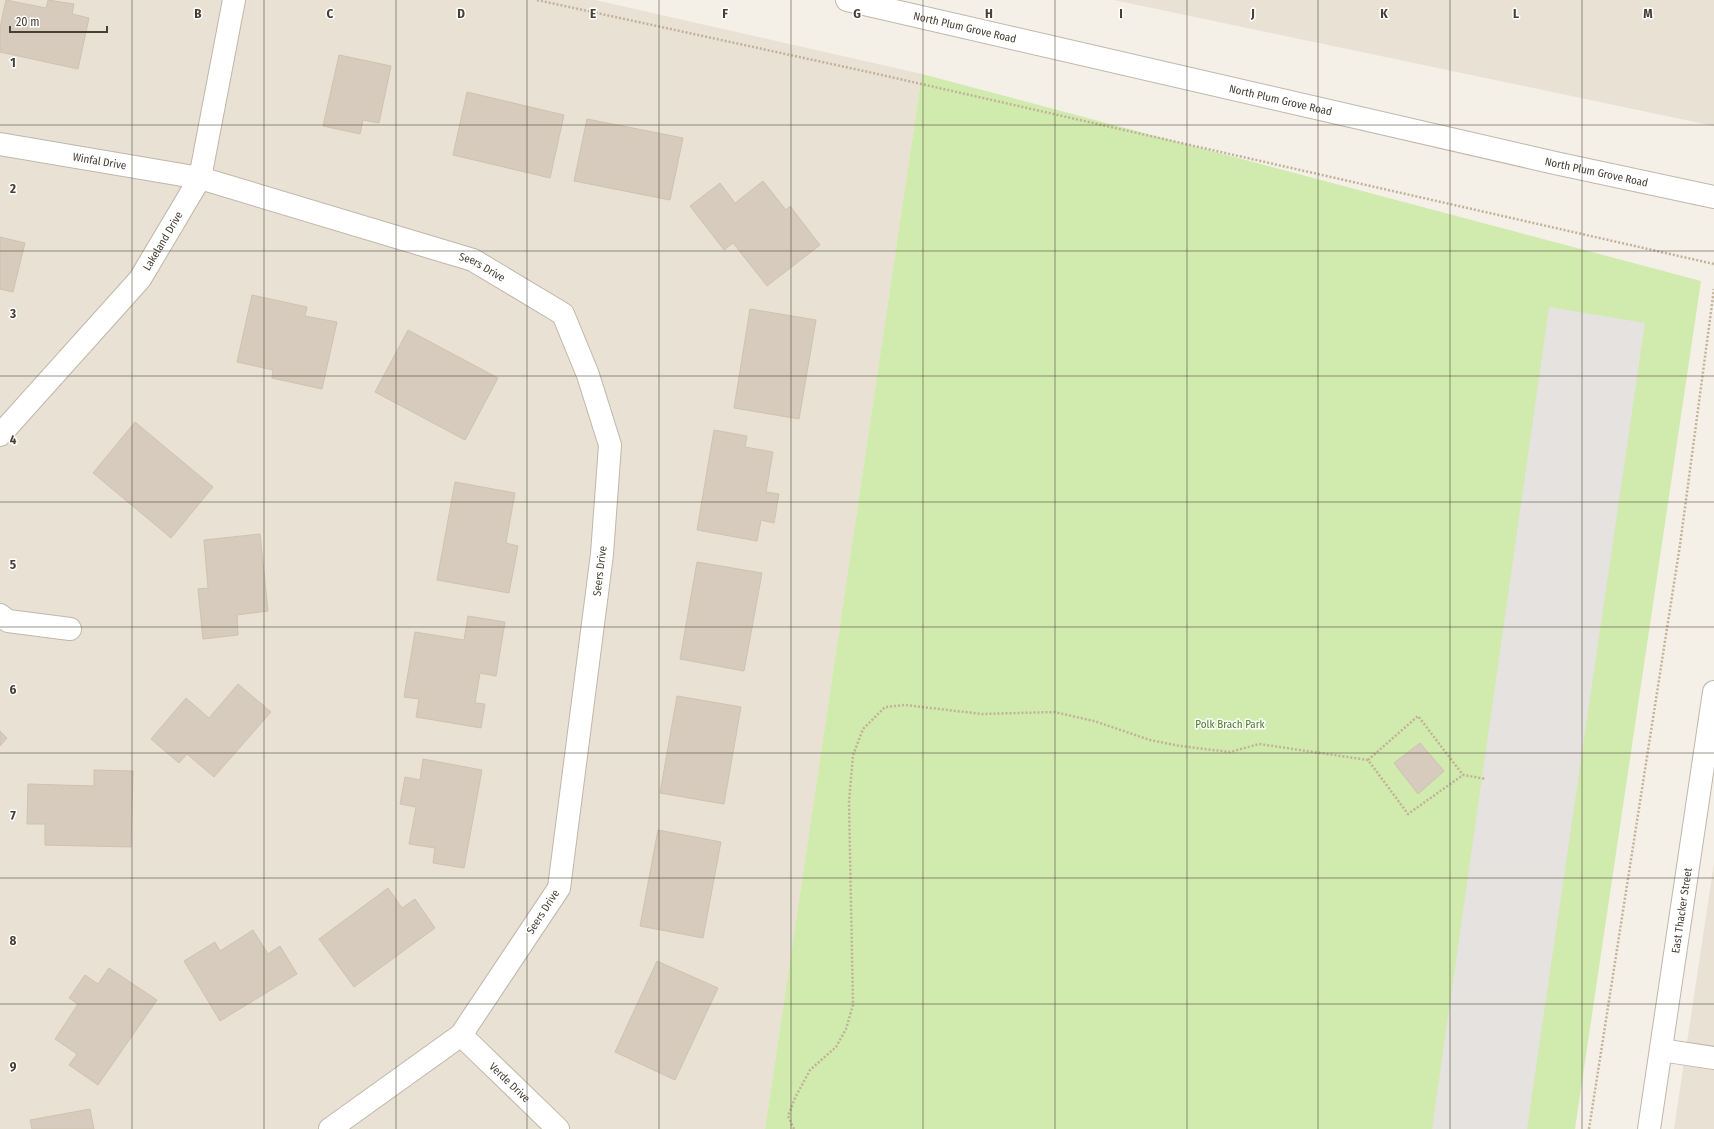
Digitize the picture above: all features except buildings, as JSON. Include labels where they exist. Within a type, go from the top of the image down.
[{"type":"street","name":"Lakeland Drive","points":[[0,435],[140,279],[200,178],[234,0]]},
{"type":"street","name":"North Plum Grove Road","points":[[847,0],[1554,163],[1714,197]]},
{"type":"street","name":"Winfal Drive","points":[[0,144],[200,178]]},
{"type":"street","name":"Seers Drive","points":[[200,178],[474,260],[563,314],[588,375],[610,445],[602,554],[559,888],[461,1035],[330,1129]]},
{"type":"street","points":[[0,615],[8,621],[70,629]]},
{"type":"street","name":"East Thacker Street","points":[[1648,1129],[1662,1050],[1714,692]]},
{"type":"street","name":"Verde Drive","points":[[461,1035],[558,1129]]},
{"type":"street","points":[[1662,1050],[1714,1058]]},
{"type":"path","points":[[537,0],[881,75],[1714,264]]},
{"type":"path","points":[[1589,1129],[1680,545],[1714,289]]},
{"type":"path","points":[[794,1129],[788,1116],[794,1098],[810,1070],[836,1047],[846,1029],[853,1004],[848,802],[853,755],[863,729],[885,707],[906,705],[982,714],[1054,712],[1094,721],[1150,740],[1180,746],[1230,752],[1259,744],[1368,760],[1408,814],[1463,775]]},
{"type":"path","points":[[1368,760],[1418,716],[1463,775],[1486,779]]},
{"type":"shaded area","points":[[0,0],[595,0],[922,74],[765,1129],[0,1129]]},
{"type":"shaded area","points":[[1114,0],[1714,0],[1714,126]]},
{"type":"shaded area","points":[[1549,307],[1645,323],[1527,1129],[1432,1129]]},
{"type":"shaded area","points":[[1714,863],[1714,1129],[1674,1129]]},
{"type":"green space","name":"Polk Brach Park","points":[[922,74],[1701,281],[1575,1129],[765,1129]]}]
